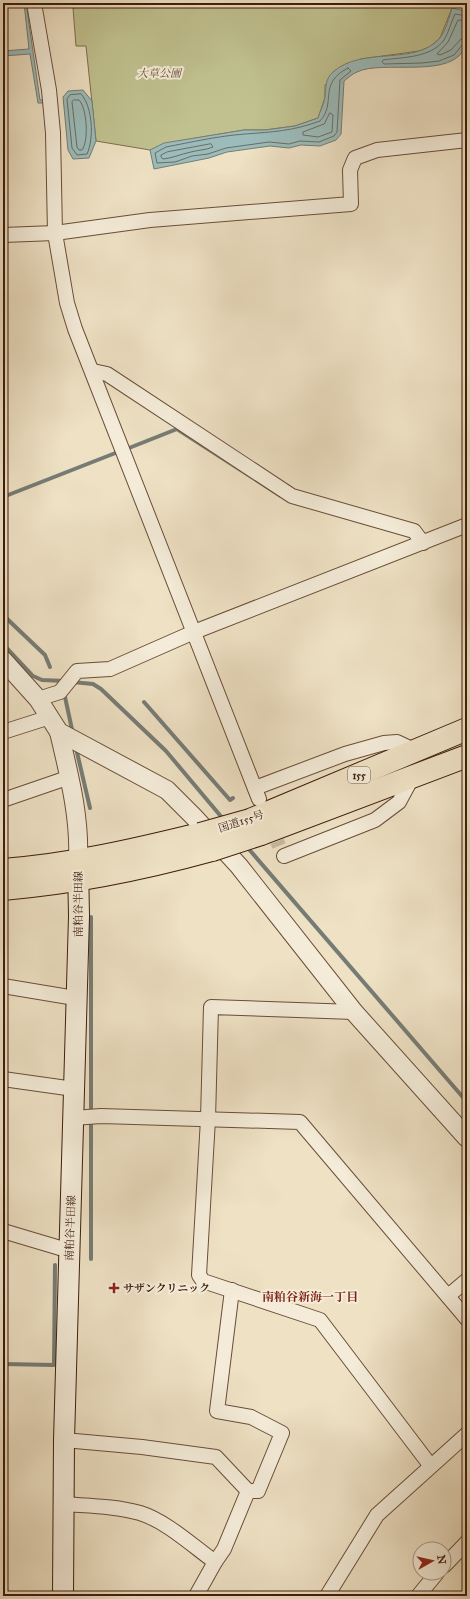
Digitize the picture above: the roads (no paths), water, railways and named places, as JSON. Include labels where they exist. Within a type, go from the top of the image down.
[{"type":"highway","name":"国道155号","points":[[256,827],[298,801],[414,750],[467,729]]},
{"type":"highway","name":"国道155号","points":[[3,889],[78,870],[135,850],[206,842],[412,778],[467,756]]},
{"type":"highway","name":"国道155号","points":[[3,870],[32,868],[78,870]]},
{"type":"main road","name":"南粕谷半田線","points":[[63,1596],[64,1440],[74,1089],[78,870]]},
{"type":"street","points":[[34,3],[49,90],[53,134],[55,233],[67,303],[75,329],[93,371],[257,794],[345,754],[384,743],[397,742],[414,750]]},
{"type":"street","points":[[3,235],[55,233],[150,220],[351,204],[350,170],[355,158],[377,150],[467,140]]},
{"type":"street","points":[[93,371],[107,374],[292,496],[414,531],[423,543]]},
{"type":"street","points":[[38,699],[60,692],[77,671],[110,669],[194,632],[467,525]]},
{"type":"street","points":[[3,660],[38,699],[59,732],[76,806],[79,835],[78,870]]},
{"type":"street","points":[[3,732],[50,717]]},
{"type":"street","points":[[59,732],[167,790],[239,866],[354,1012],[467,1138]]},
{"type":"street","points":[[3,800],[70,777]]},
{"type":"street","points":[[284,856],[375,820],[399,802],[412,778]]},
{"type":"street","points":[[3,986],[76,998]]},
{"type":"street","points":[[354,1012],[211,1007],[208,1119],[199,1275],[203,1281],[320,1320],[430,1465]]},
{"type":"street","points":[[3,1079],[74,1089]]},
{"type":"street","points":[[73,1118],[101,1116],[300,1122],[467,1319]]},
{"type":"street","points":[[3,1231],[60,1248],[70,1248]]},
{"type":"street","points":[[448,1296],[467,1280]]},
{"type":"street","points":[[64,1440],[142,1447],[216,1457],[248,1491],[258,1491],[282,1432],[251,1417],[217,1411],[232,1290]]},
{"type":"street","points":[[327,1596],[377,1515],[430,1465],[467,1434]]},
{"type":"street","points":[[196,1596],[224,1549],[248,1491]]},
{"type":"street","points":[[63,1504],[109,1507],[140,1513],[154,1519],[184,1538],[215,1562]]},
{"type":"street","points":[[452,1558],[467,1542]]},
{"type":"street","points":[[418,1596],[430,1581]]},
{"type":"water","points":[[24,3],[26,3],[40,100],[44,100],[45,103],[38,103],[30,54],[3,56],[3,51],[29,49]]},
{"type":"water","points":[[452,8],[465,11],[467,41],[459,56],[448,63],[433,66],[383,67],[357,72],[352,75],[344,81],[341,134],[336,140],[320,146],[301,145],[289,148],[270,146],[227,152],[209,158],[154,169],[150,150],[164,143],[244,130],[265,130],[295,126],[318,118],[324,100],[327,81],[333,72],[345,64],[358,60],[416,52],[428,47],[439,39],[444,32]]},
{"type":"water","points":[[83,90],[92,101],[96,141],[89,158],[73,159],[68,150],[63,97],[68,91]]},
{"type":"waterway","points":[[129,448],[177,429],[281,496]]},
{"type":"waterway","points":[[3,497],[118,452]]},
{"type":"waterway","points":[[3,615],[45,655],[50,667]]},
{"type":"waterway","points":[[3,644],[33,676],[42,680],[65,681]]},
{"type":"waterway","points":[[72,682],[93,684],[101,689],[166,751],[224,820]]},
{"type":"waterway","points":[[65,697],[73,734]]},
{"type":"waterway","points":[[144,702],[230,800],[233,798]]},
{"type":"waterway","points":[[76,748],[90,808]]},
{"type":"waterway","points":[[247,847],[467,1102]]},
{"type":"waterway","points":[[91,917],[91,1259]]},
{"type":"waterway","points":[[3,1364],[54,1365],[55,1265]]},
{"type":"tunnel","points":[[269,822],[279,846]]},
{"type":"place","name":"サザンクリニック","points":[[114,1288]]},
{"type":"district","name":"南粕谷新海一丁目","points":[[310,1297]]},
{"type":"park label","name":"大草公園","points":[[159,73]]}]
